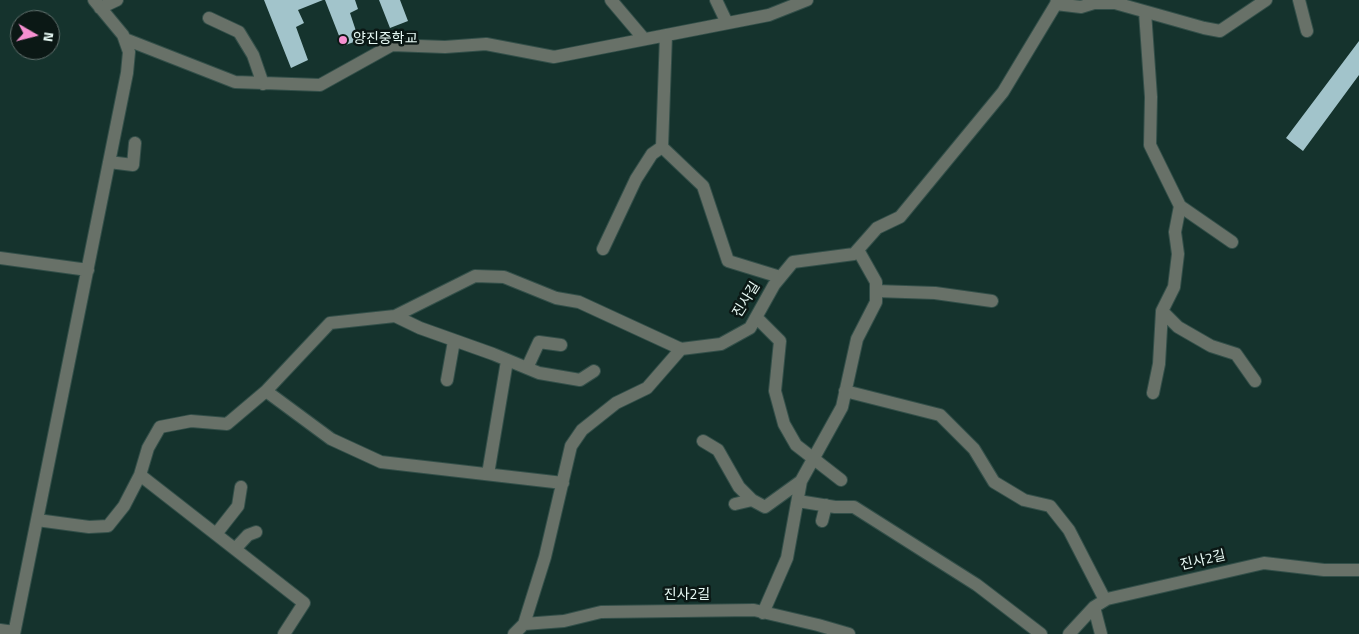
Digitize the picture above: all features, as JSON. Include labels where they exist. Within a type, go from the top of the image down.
[{"type":"street","points":[[0,630],[14,633],[128,73],[129,52],[125,39],[97,4],[117,0]]},
{"type":"street","points":[[611,0],[644,39]]},
{"type":"street","points":[[716,0],[727,23]]},
{"type":"street","points":[[125,39],[235,82],[320,85],[392,45],[445,47],[486,44],[554,57],[769,15],[807,0]]},
{"type":"street","points":[[703,441],[718,450],[739,487],[752,500],[766,507],[801,481],[842,407],[856,339],[876,302],[876,282],[858,250],[877,228],[900,217],[1003,92],[1056,2],[1081,7],[1094,3],[1115,3],[1220,31],[1266,0]]},
{"type":"street","points":[[1299,0],[1306,31]]},
{"type":"street","points":[[1145,12],[1151,97],[1150,145],[1180,206],[1232,242]]},
{"type":"street","points":[[208,18],[240,32],[253,55],[263,84]]},
{"type":"street","points":[[666,35],[662,147],[703,186],[728,261],[780,277]]},
{"type":"street","points":[[110,162],[133,165],[135,143]]},
{"type":"street","points":[[603,249],[636,179],[652,154],[662,147]]},
{"type":"street","points":[[1153,393],[1159,364],[1162,311],[1174,287],[1178,254],[1175,232],[1180,206]]},
{"type":"street","name":"진사길","points":[[681,349],[721,344],[750,328],[774,285],[793,262],[854,254],[858,250]]},
{"type":"street","points":[[0,258],[88,270]]},
{"type":"street","points":[[37,520],[88,528],[108,526],[124,506],[140,474],[148,448],[160,427],[192,421],[227,424],[266,391],[330,323],[396,316],[475,276],[502,276],[556,298],[579,302],[681,349],[647,388],[616,403],[582,430],[572,446],[545,557],[524,624],[514,634]]},
{"type":"street","points":[[876,291],[934,294],[992,301]]},
{"type":"street","points":[[1162,311],[1178,327],[1210,346],[1236,354],[1255,381]]},
{"type":"street","points":[[396,316],[420,328],[493,354],[538,373],[580,380],[594,371]]},
{"type":"street","points":[[755,319],[760,321],[780,341],[775,391],[784,424],[796,445],[841,480]]},
{"type":"street","points":[[446,380],[454,340]]},
{"type":"street","points":[[527,368],[539,342],[561,346]]},
{"type":"street","points":[[488,474],[507,361]]},
{"type":"street","points":[[266,391],[332,439],[381,462],[563,483]]},
{"type":"street","points":[[845,391],[940,415],[974,449],[994,482],[1024,500],[1050,506],[1069,530],[1100,604],[1101,634]]},
{"type":"street","points":[[140,474],[304,603],[284,634]]},
{"type":"street","points":[[763,612],[787,558],[801,481]]},
{"type":"street","points":[[216,534],[238,506],[241,487]]},
{"type":"street","points":[[735,504],[752,500]]},
{"type":"street","points":[[798,500],[854,507],[977,585],[1041,634]]},
{"type":"street","points":[[822,521],[826,505]]},
{"type":"street","points":[[235,549],[248,535],[256,532]]},
{"type":"street","name":"진사2길","points":[[1100,604],[1264,563],[1324,570],[1359,570]]},
{"type":"street","points":[[1069,634],[1100,604]]},
{"type":"street","name":"진사2길","points":[[524,624],[564,621],[601,612],[754,610],[849,634]]},
{"type":"building","points":[[264,0],[323,0],[298,10],[304,23],[296,27],[308,60],[291,68]]},
{"type":"building","points":[[325,0],[355,0],[358,9],[350,13],[359,40],[343,46]]},
{"type":"building","points":[[379,0],[400,0],[408,21],[390,28]]},
{"type":"building","points":[[1359,41],[1359,75],[1303,151],[1286,138]]},
{"type":"place","name":"양진중학교","points":[[343,40]]}]
